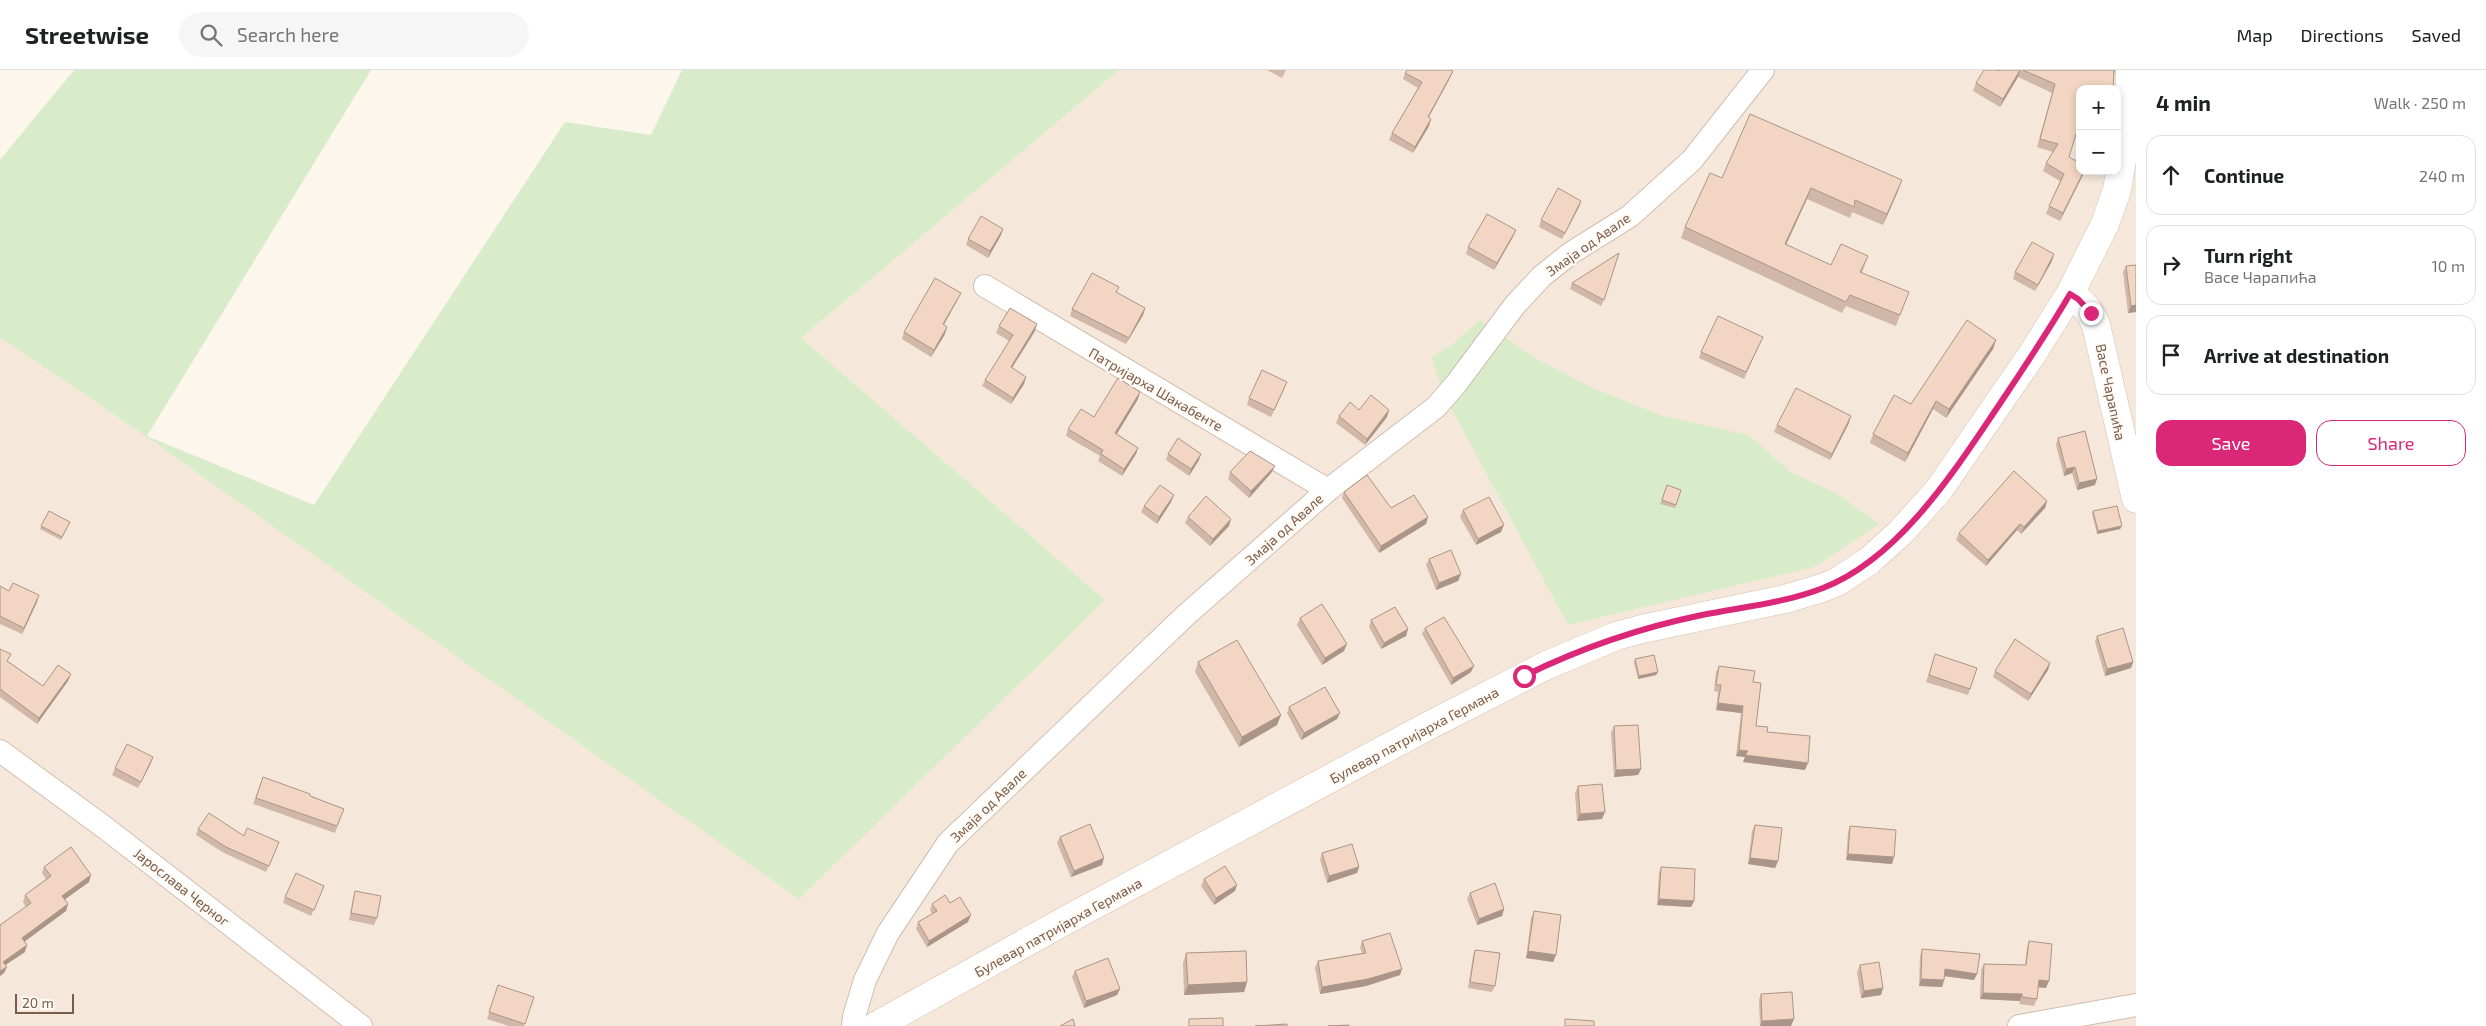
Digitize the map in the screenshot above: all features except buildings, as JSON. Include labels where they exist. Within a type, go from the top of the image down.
[{"type":"main road","name":"Булевар патријарха Германа","points":[[876,1026],[1070,918],[1428,726],[1573,652],[1642,629],[1785,599],[1837,582],[1889,544],[1938,491],[2032,356],[2070,294],[2101,232],[2117,190],[2129,118],[2130,70]]},
{"type":"main road","name":"Васе Чарапића","points":[[2070,294],[2078,299],[2091,313],[2096,325],[2136,499]]},
{"type":"street","name":"Змаја од Авале","points":[[853,1026],[864,980],[888,933],[948,843],[1186,615],[1328,490],[1436,407],[1456,384],[1515,305],[1542,276],[1572,253],[1630,216],[1692,160],[1763,70]]},
{"type":"street","name":"Патријарха Шакабенте","points":[[985,286],[1328,490]]},
{"type":"street","name":"Јарослава Черног","points":[[0,751],[104,827],[361,1026]]},
{"type":"street","points":[[2019,1026],[2136,1005]]},
{"type":"shaded area","points":[[1119,70],[2136,70],[2136,1026],[0,1026],[0,336],[344,572],[1105,600],[801,338]]},
{"type":"green space","points":[[74,70],[371,70],[147,436],[314,505],[565,122],[651,135],[682,70],[1119,70],[801,338],[1105,600],[799,899],[147,437],[0,337],[0,160]]},
{"type":"green space","points":[[1480,320],[1533,357],[1595,389],[1663,416],[1749,435],[1792,473],[1836,493],[1879,524],[1814,567],[1568,625],[1442,391],[1432,357],[1454,343]]},
{"type":"route","points":[[1524,676],[1573,652],[1616,636],[1701,615],[1785,599],[1837,582],[1869,561],[1889,544],[1938,491],[2032,356],[2070,294],[2078,299],[2091,313]]}]
